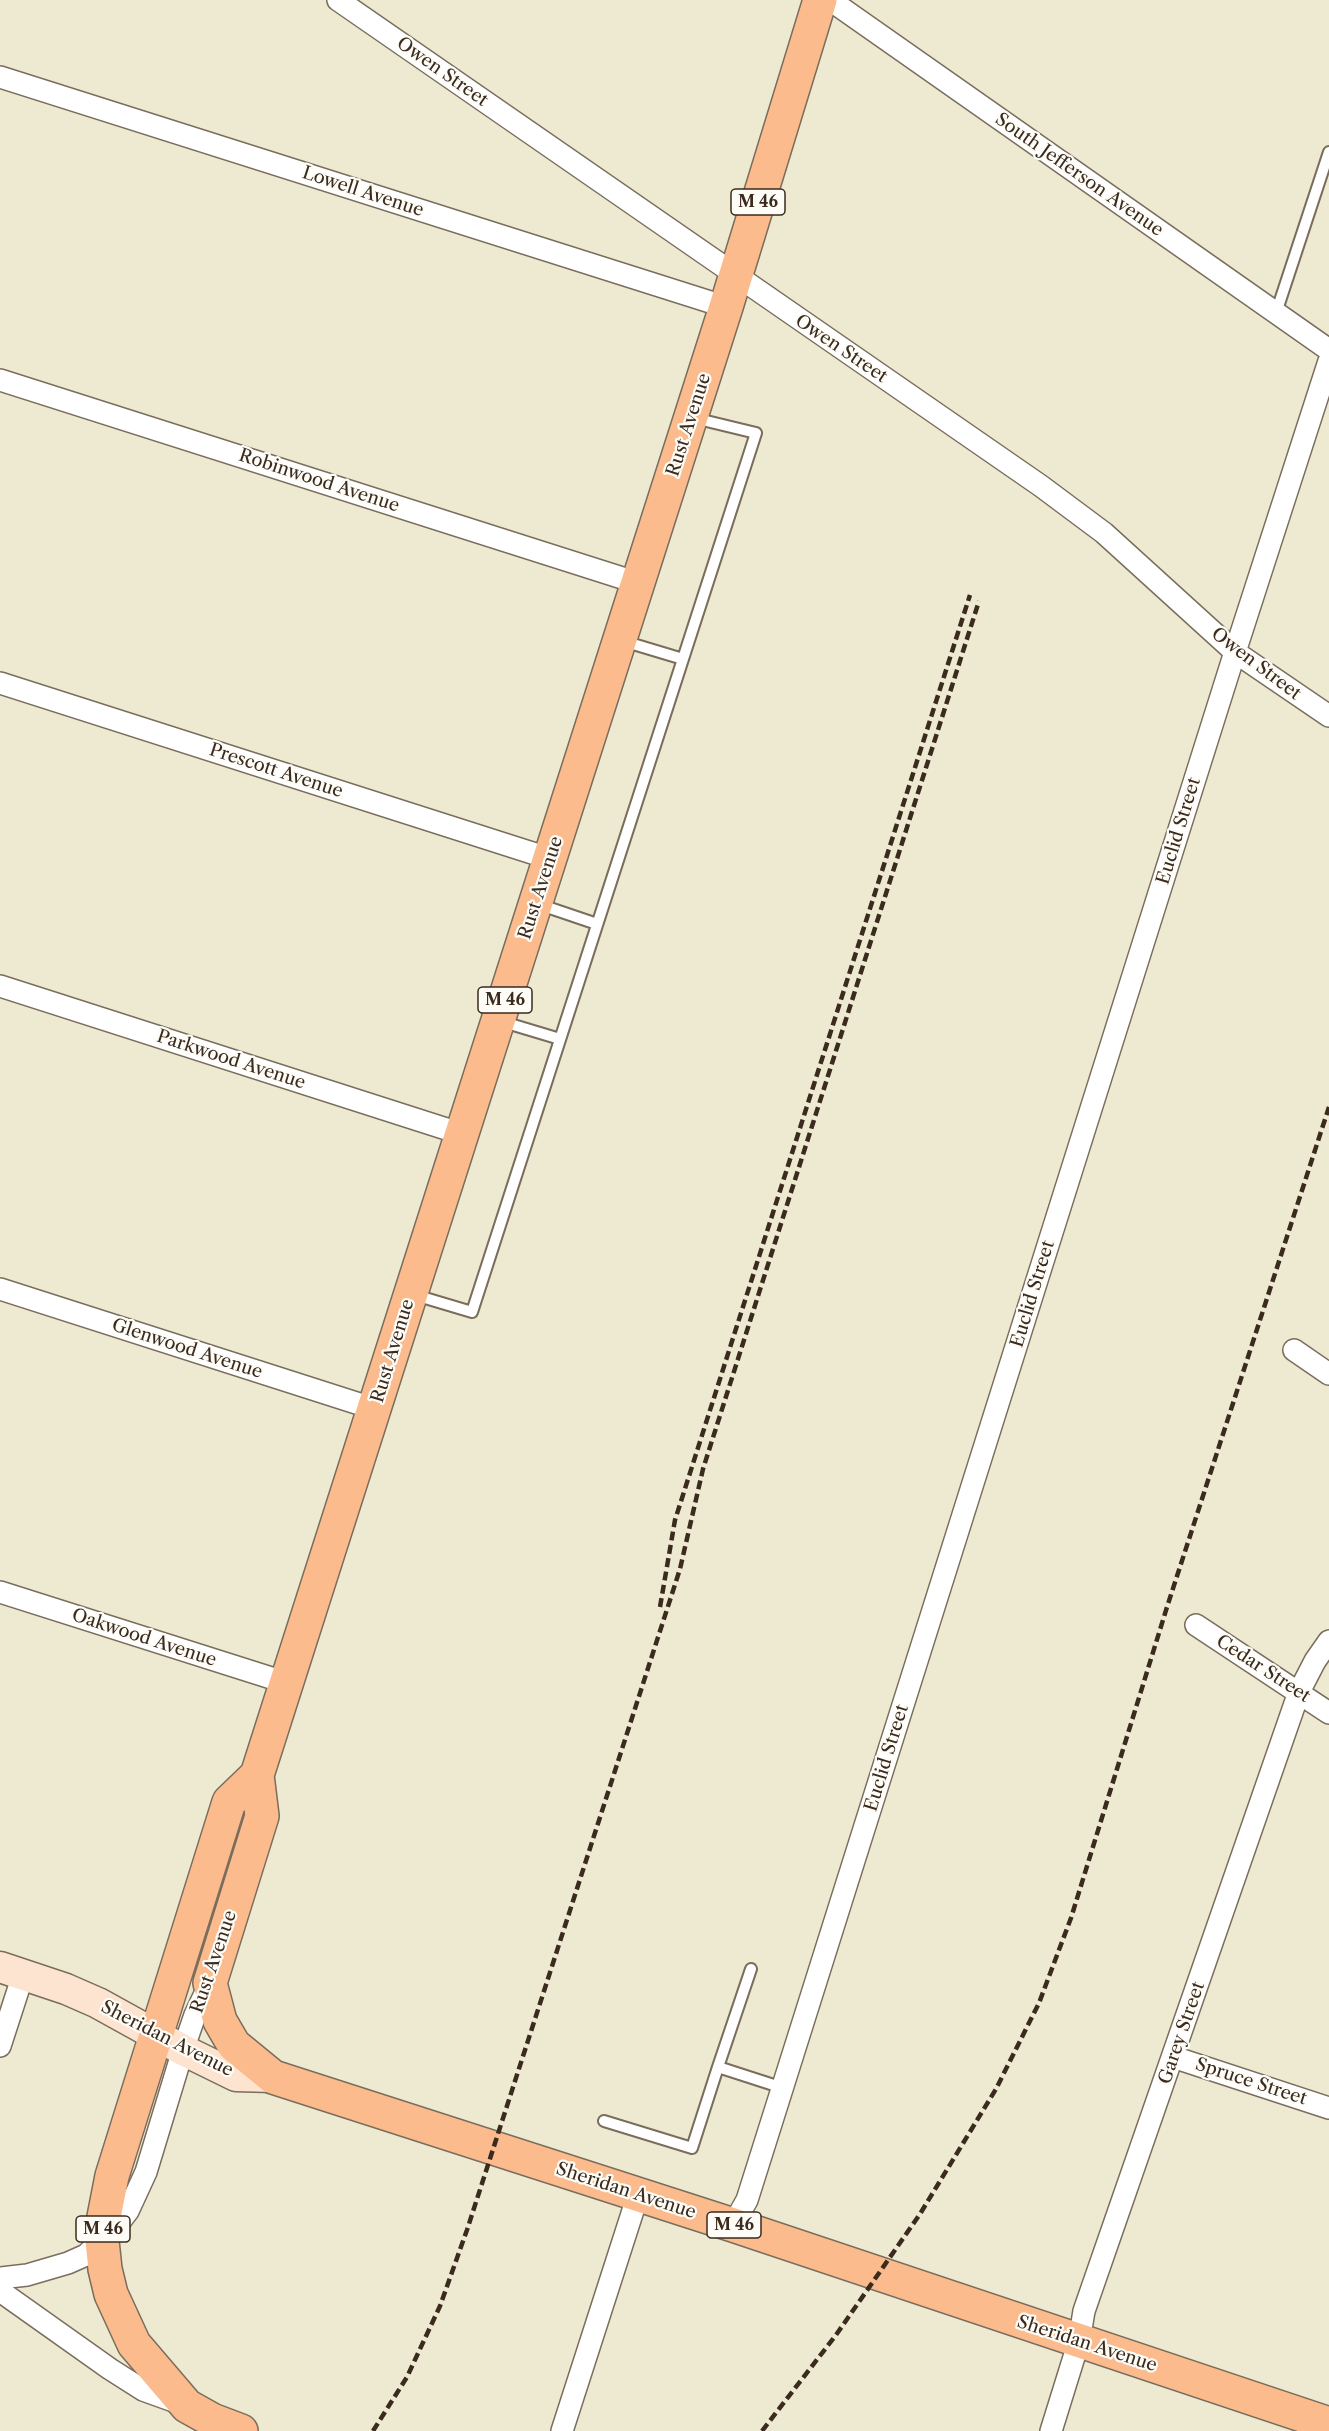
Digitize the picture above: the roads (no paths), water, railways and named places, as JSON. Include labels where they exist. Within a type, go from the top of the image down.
[{"type":"highway","name":"Rust Avenue","points":[[210,1983],[262,1815],[257,1775],[726,308],[820,0]]},
{"type":"highway","name":"Rust Avenue","points":[[187,2406],[152,2368],[129,2335],[111,2294],[105,2269],[102,2241],[104,2217],[112,2176],[170,2042],[229,1802],[257,1775]]},
{"type":"highway","name":"M 46","points":[[210,1983],[220,2021],[234,2045],[273,2077]]},
{"type":"highway","name":"Sheridan Avenue","points":[[273,2077],[733,2225],[1329,2424]]},
{"type":"highway","name":"M 46","points":[[187,2406],[212,2420],[241,2431]]},
{"type":"street","name":"Owen Street","points":[[338,0],[1041,486],[1104,533],[1235,652],[1329,716]]},
{"type":"street","name":"South Jefferson Avenue","points":[[830,0],[1329,350]]},
{"type":"street","name":"Lowell Avenue","points":[[0,76],[726,308]]},
{"type":"street","name":"Euclid Street","points":[[733,2225],[747,2200],[783,2088],[1235,652],[1329,362]]},
{"type":"street","name":"Robinwood Avenue","points":[[0,380],[638,583]]},
{"type":"street","name":"Prescott Avenue","points":[[0,683],[551,859]]},
{"type":"street","name":"Parkwood Avenue","points":[[0,986],[462,1134]]},
{"type":"street","name":"Glenwood Avenue","points":[[0,1289],[375,1409]]},
{"type":"street","points":[[1294,1350],[1329,1374]]},
{"type":"street","name":"Oakwood Avenue","points":[[0,1592],[287,1683]]},
{"type":"street","name":"Cedar Street","points":[[1197,1625],[1329,1713]]},
{"type":"street","name":"Garey Street","points":[[1051,2431],[1079,2342],[1084,2311],[1299,1692],[1315,1661],[1329,1641]]},
{"type":"street","points":[[0,2046],[11,1971]]},
{"type":"street","name":"Sheridan Avenue","points":[[11,1971],[88,1998],[236,2076],[273,2077]]},
{"type":"street","name":"Rust Avenue","points":[[170,2042],[195,2015],[210,1983]]},
{"type":"street","name":"Spruce Street","points":[[1173,2057],[1329,2108]]},
{"type":"street","points":[[562,2431],[638,2195]]},
{"type":"street","points":[[0,2278],[48,2270],[68,2264],[86,2254],[102,2241]]},
{"type":"street","points":[[0,2291],[143,2390],[187,2406]]},
{"type":"lane","points":[[1276,313],[1329,152]]},
{"type":"lane","points":[[411,1294],[472,1312],[756,433],[691,417]]},
{"type":"lane","points":[[620,640],[683,659]]},
{"type":"lane","points":[[537,903],[597,924]]},
{"type":"lane","points":[[498,1021],[560,1039]]},
{"type":"lane","points":[[604,2121],[692,2148],[751,1969]]},
{"type":"lane","points":[[718,2067],[783,2088]]},
{"type":"railway","points":[[660,1607],[675,1520],[970,595]]},
{"type":"railway","points":[[373,2431],[407,2377],[440,2306],[467,2230],[680,1569],[703,1469],[979,601]]},
{"type":"railway","points":[[762,2431],[836,2335],[920,2214],[996,2089],[1039,2003],[1071,1918],[1167,1607],[1329,1107]]}]
